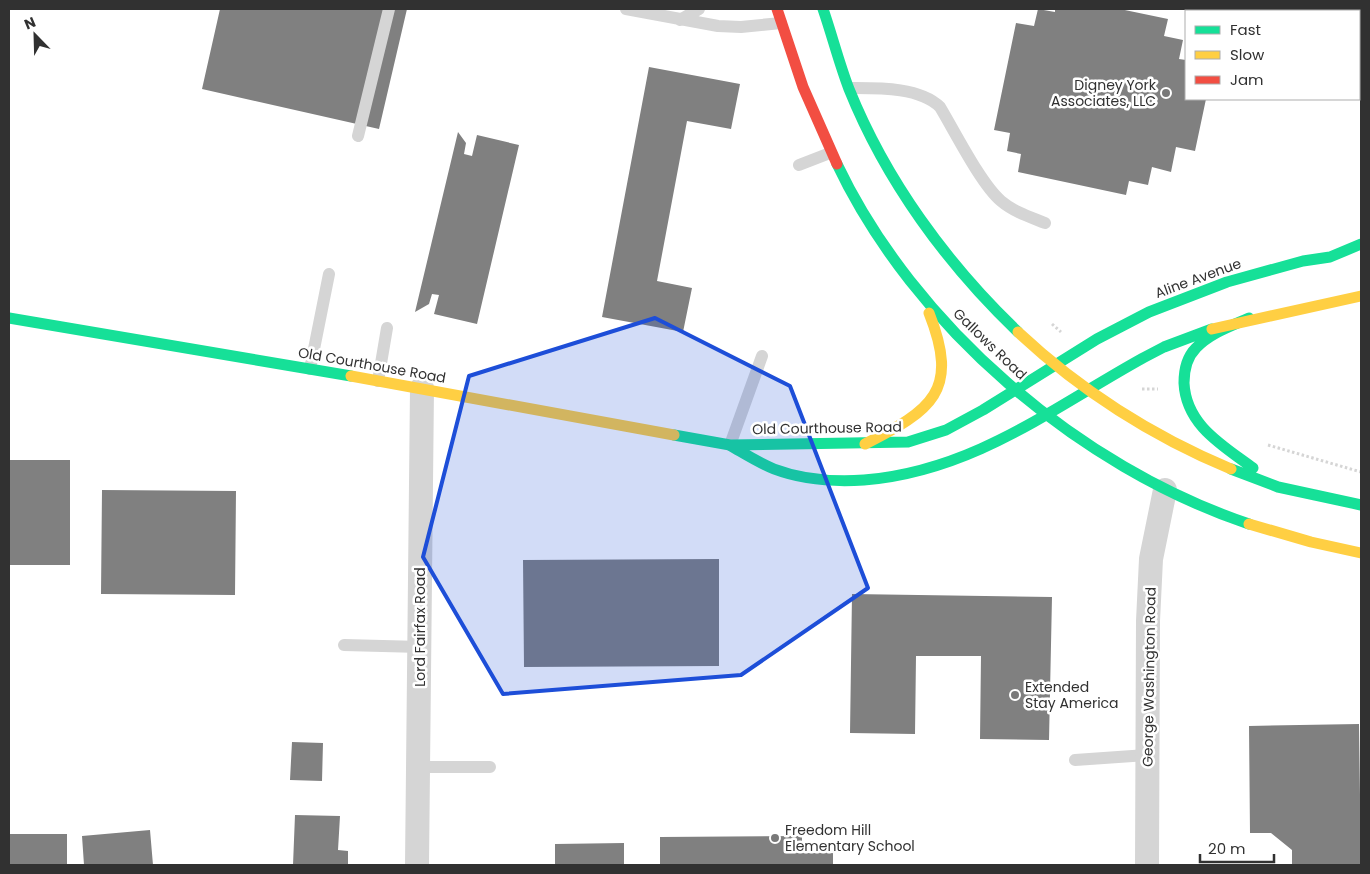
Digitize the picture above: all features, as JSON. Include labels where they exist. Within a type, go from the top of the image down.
[{"type":"main road","name":"Gallows Road","points":[[778,9],[806,95],[830,153],[860,206],[902,272],[920,295],[992,370],[1047,415],[1115,462],[1165,490],[1243,522],[1299,539],[1361,553]]},
{"type":"main road","name":"Gallows Road","points":[[823,9],[861,114],[900,189],[927,231],[995,311],[1056,366],[1086,389],[1124,417],[1177,446],[1278,487],[1361,505]]},
{"type":"main road","name":"Aline Avenue","points":[[1056,366],[1115,330],[1150,312],[1188,296],[1227,282],[1303,261],[1330,256],[1361,244]]},
{"type":"main road","points":[[865,444],[898,428],[916,416],[930,402],[938,385],[943,369],[943,350],[938,331],[920,295]]},
{"type":"main road","points":[[1086,389],[1165,347],[1207,330],[1249,318],[1337,303],[1361,296]]},
{"type":"main road","name":"Old Courthouse Road","points":[[9,318],[422,388],[730,445],[782,442],[865,444],[908,442],[946,430],[1056,366]]},
{"type":"main road","points":[[1249,318],[1213,335],[1198,346],[1187,358],[1184,389],[1189,409],[1196,423],[1278,487]]},
{"type":"main road","name":"Old Courthouse Road","points":[[730,445],[775,469],[812,478],[853,481],[887,478],[927,470],[999,442],[1047,415],[1086,389]]},
{"type":"street","name":"Lord Fairfax Road","points":[[417,865],[421,648],[422,388]]},
{"type":"street","name":"George Washington Road","points":[[1147,865],[1148,621],[1151,558],[1165,490]]},
{"type":"lane","points":[[358,136],[389,9]]},
{"type":"lane","points":[[626,9],[680,20],[741,27],[781,23]]},
{"type":"lane","points":[[680,20],[700,9]]},
{"type":"lane","points":[[851,88],[876,88],[931,98],[940,107],[988,185],[1000,200],[1015,211],[1045,223]]},
{"type":"lane","points":[[799,165],[830,153]]},
{"type":"lane","points":[[310,369],[328,274]]},
{"type":"lane","points":[[378,381],[387,328]]},
{"type":"lane","points":[[730,445],[762,356]]},
{"type":"lane","points":[[344,645],[421,648]]},
{"type":"lane","points":[[1074,760],[1148,755]]},
{"type":"lane","points":[[418,767],[490,767]]},
{"type":"path","points":[[1135,389],[1164,389]]},
{"type":"path","points":[[1260,441],[1278,449],[1361,472]]},
{"type":"highlighted area","points":[[655,318],[790,386],[868,588],[741,675],[503,694],[423,557],[469,376]]},
{"type":"building","points":[[220,9],[407,9],[379,129],[202,89]]},
{"type":"building","points":[[1038,9],[1055,12],[1055,9],[1120,9],[1168,19],[1164,36],[1183,40],[1179,59],[1185,60],[1185,100],[1206,100],[1195,151],[1176,147],[1171,172],[1152,167],[1148,185],[1129,181],[1126,195],[1018,172],[1021,154],[1007,151],[1010,133],[994,130],[1016,23],[1034,26]]},
{"type":"building","points":[[1361,9],[1361,40],[1360,10],[1198,10]]},
{"type":"building","points":[[649,67],[740,84],[731,129],[687,121],[657,281],[692,288],[683,332],[602,317]]},
{"type":"building","points":[[458,132],[466,143],[464,154],[472,156],[477,135],[519,145],[477,324],[434,314],[439,295],[432,294],[429,304],[415,312]]},
{"type":"building","points":[[9,460],[70,460],[70,565],[9,565]]},
{"type":"building","points":[[102,490],[236,491],[235,595],[101,594]]},
{"type":"building","points":[[719,559],[719,666],[524,667],[523,560]]},
{"type":"building","name":"Extended Stay America","points":[[852,594],[1052,597],[1049,740],[980,739],[981,656],[916,656],[915,734],[850,733]]},
{"type":"building","points":[[1359,724],[1361,865],[1292,865],[1292,850],[1271,833],[1250,833],[1249,726]]},
{"type":"building","points":[[292,742],[323,743],[322,781],[290,780]]},
{"type":"building","points":[[295,815],[340,816],[338,850],[348,851],[348,865],[293,865]]},
{"type":"building","points":[[150,830],[153,865],[84,865],[82,836]]},
{"type":"building","points":[[9,834],[67,834],[67,865],[9,865]]},
{"type":"building","points":[[802,836],[802,849],[833,849],[833,865],[660,865],[660,837]]},
{"type":"building","points":[[624,843],[624,865],[555,865],[555,844]]},
{"type":"traffic: fast","points":[[823,9],[849,89],[864,123],[900,188],[943,249],[992,306],[1018,332]]},
{"type":"traffic: fast","points":[[837,164],[870,224],[910,281],[956,334],[1008,383],[1064,428],[1124,466],[1186,499],[1249,524]]},
{"type":"traffic: fast","points":[[674,435],[730,445],[908,442],[946,430],[983,410],[1097,339],[1149,312],[1227,282],[1303,261],[1330,257],[1361,244]]},
{"type":"traffic: fast","points":[[9,318],[351,376]]},
{"type":"traffic: fast","points":[[1249,318],[1214,334],[1196,348],[1190,355],[1184,383],[1186,398],[1191,411],[1199,422],[1218,442],[1253,468]]},
{"type":"traffic: fast","points":[[731,446],[774,469],[807,478],[853,481],[904,474],[941,464],[976,451],[1010,435],[1143,358],[1164,347],[1212,329]]},
{"type":"traffic: fast","points":[[1231,469],[1278,487],[1361,505]]},
{"type":"traffic: slow","points":[[1212,329],[1361,296]]},
{"type":"traffic: slow","points":[[865,444],[908,420],[923,408],[934,395],[940,380],[942,362],[938,340],[929,313]]},
{"type":"traffic: slow","points":[[1018,332],[1066,373],[1118,410],[1173,442],[1231,469]]},
{"type":"traffic: slow","points":[[351,376],[674,435]]},
{"type":"traffic: slow","points":[[1249,524],[1311,542],[1361,553]]},
{"type":"traffic: jam","points":[[777,9],[803,87],[837,164]]},
{"type":"place","name":"Digney York Associates, LLC","points":[[1166,93]]},
{"type":"place","name":"Extended Stay America","points":[[1015,695]]},
{"type":"place","name":"Freedom Hill Elementary School","points":[[775,838]]}]
